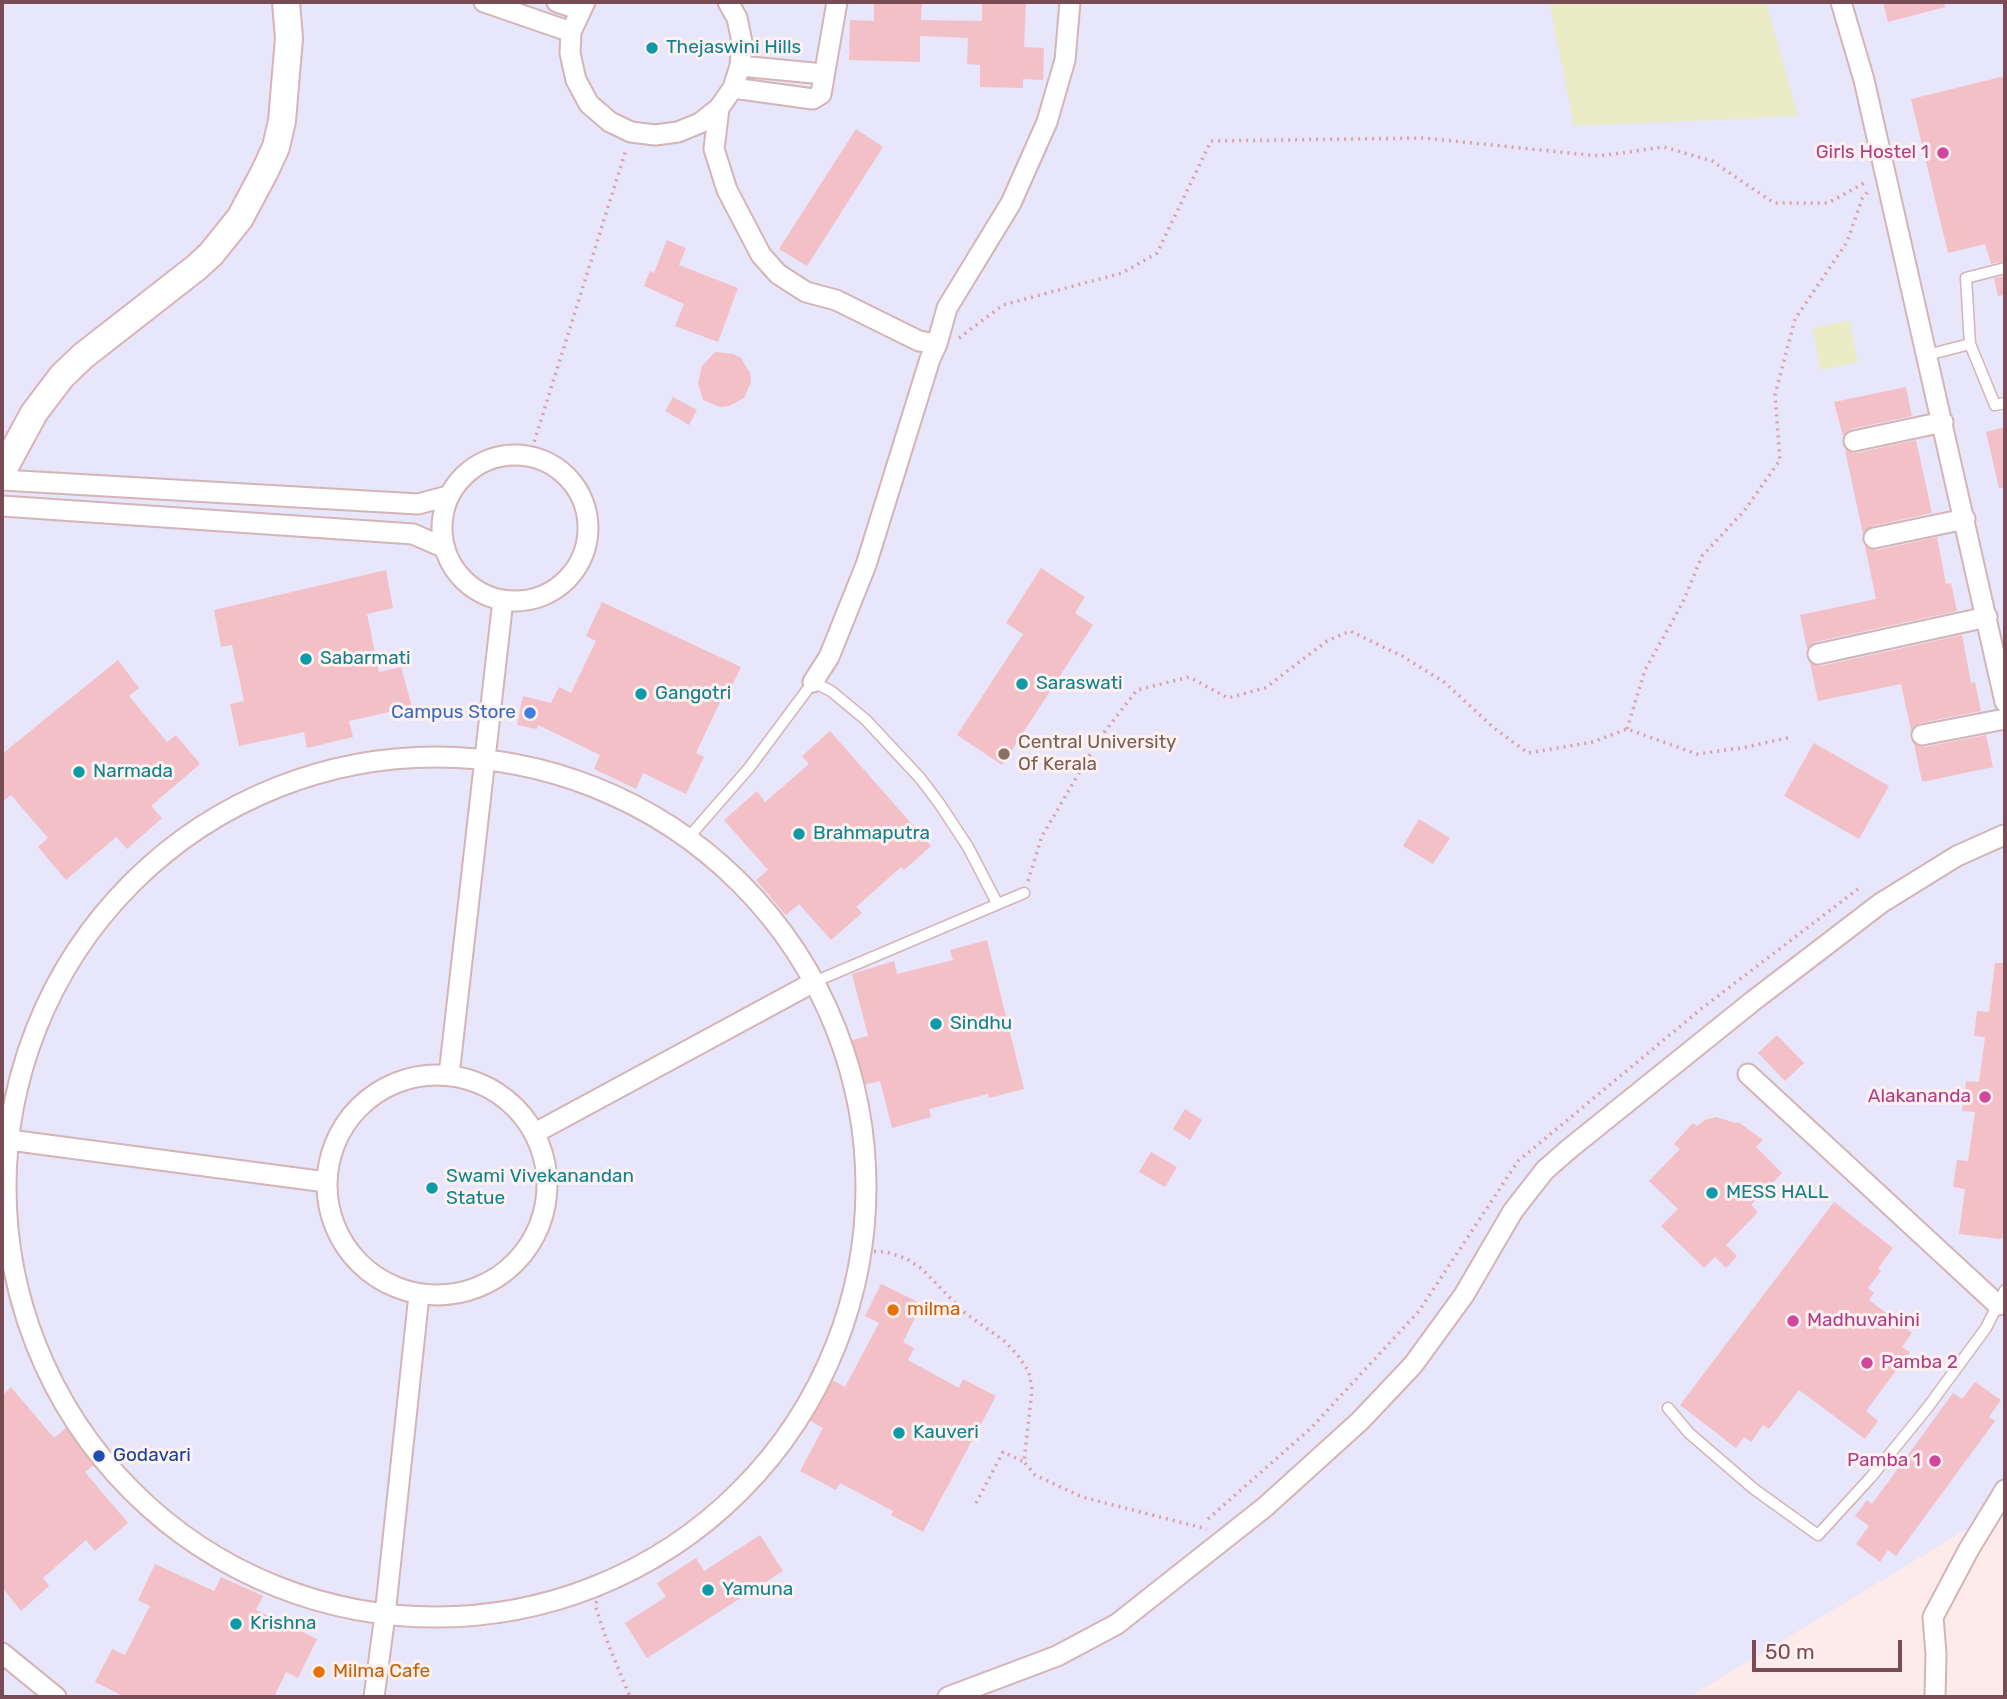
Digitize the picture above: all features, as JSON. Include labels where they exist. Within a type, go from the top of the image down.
[{"type":"main road","points":[[2,472],[34,412],[62,376],[83,356],[197,267],[240,218],[276,147],[282,121],[289,38],[286,2]]},
{"type":"street","points":[[484,2],[571,32]]},
{"type":"street","points":[[557,2],[583,6],[571,32],[570,53],[576,80],[589,104],[610,122],[631,132],[655,135],[678,132],[700,123],[719,108],[733,88],[740,66],[742,42],[737,18],[728,2]]},
{"type":"street","points":[[733,88],[813,99],[821,94],[837,2]]},
{"type":"street","points":[[813,682],[830,657],[866,565],[947,308],[1011,203],[1047,122],[1065,60],[1070,2]]},
{"type":"street","points":[[1841,2],[1864,80],[2002,675],[2005,702]]},
{"type":"street","points":[[740,66],[824,74]]},
{"type":"street","points":[[719,108],[714,149],[727,190],[761,255],[778,274],[806,292],[855,308],[933,351]]},
{"type":"street","points":[[1854,441],[1942,422]]},
{"type":"street","points":[[510,454],[530,455],[550,462],[566,474],[579,490],[587,509],[589,530],[585,551],[576,569],[562,584],[544,595],[524,601],[488,596],[473,588],[451,564],[445,548],[443,523],[448,496],[473,468],[491,458],[510,454]]},
{"type":"street","points":[[2,480],[418,504],[448,496]]},
{"type":"street","points":[[2,506],[413,534],[445,548]]},
{"type":"street","points":[[1874,538],[1965,519]]},
{"type":"street","points":[[449,1075],[503,600]]},
{"type":"street","points":[[1818,654],[1987,617]]},
{"type":"street","points":[[1922,736],[2005,719]]},
{"type":"street","points":[[407,758],[486,759],[529,766],[582,782],[642,809],[688,838],[746,888],[772,917],[814,982],[842,1045],[859,1112],[865,1181],[860,1251],[838,1335],[821,1375],[800,1413],[775,1449],[747,1482],[715,1512],[672,1545],[605,1582],[558,1599],[497,1613],[460,1617],[385,1615],[308,1599],[226,1564],[179,1533],[145,1505],[99,1456],[73,1419],[51,1380],[23,1307],[9,1230],[6,1139],[26,1062],[56,988],[99,922],[126,891],[165,855],[219,817],[254,798],[329,771],[407,758]]},
{"type":"street","points":[[947,1697],[1057,1656],[1096,1636],[1134,1612],[1265,1507],[1387,1395],[1413,1365],[1464,1295],[1513,1211],[1545,1170],[1753,1002],[1881,903],[1957,856],[2005,833]]},
{"type":"street","points":[[534,1133],[814,982]]},
{"type":"street","points":[[1748,1074],[2001,1297]]},
{"type":"street","points":[[449,1075],[475,1081],[499,1093],[519,1111],[534,1133],[545,1161],[547,1192],[541,1222],[527,1249],[505,1272],[479,1287],[449,1295],[419,1295],[389,1286],[362,1268],[342,1243],[330,1214],[326,1182],[331,1152],[344,1124],[365,1101],[390,1085],[419,1076],[449,1075]]},
{"type":"street","points":[[6,1139],[326,1182]]},
{"type":"street","points":[[374,1697],[419,1295]]},
{"type":"street","points":[[1935,1697],[1933,1617],[1969,1549],[2005,1490]]},
{"type":"street","points":[[2,1653],[56,1697]]},
{"type":"lane","points":[[2005,268],[1966,278],[1970,344],[1996,405],[2005,403]]},
{"type":"lane","points":[[1927,355],[1970,344]]},
{"type":"lane","points":[[688,838],[749,768],[813,682],[831,691],[866,720],[920,778],[968,847],[997,903]]},
{"type":"lane","points":[[814,982],[1024,893]]},
{"type":"lane","points":[[1668,1408],[1689,1433],[1735,1473],[1818,1535],[1871,1477],[1928,1407],[1986,1328],[2001,1297]]},
{"type":"path","points":[[530,455],[631,132]]},
{"type":"path","points":[[933,351],[1003,305],[1122,272],[1157,253],[1212,141],[1423,138],[1599,156],[1664,147],[1712,161],[1774,203],[1828,203],[1885,172]]},
{"type":"path","points":[[1627,729],[1645,670],[1683,601],[1702,556],[1744,511],[1780,460],[1775,395],[1795,319],[1847,242],[1861,198],[1885,172]]},
{"type":"path","points":[[1024,893],[1042,836],[1098,739],[1137,690],[1189,677],[1228,698],[1265,688],[1327,641],[1350,631],[1402,656],[1444,682],[1494,728],[1528,753],[1593,742],[1627,729],[1697,754],[1791,737]]},
{"type":"path","points":[[860,1251],[887,1252],[907,1259],[922,1269],[965,1313],[1003,1340],[1017,1354],[1029,1372],[1032,1390],[1024,1462]]},
{"type":"path","points":[[976,1503],[1003,1451],[1024,1462],[1035,1475],[1082,1497],[1230,1535]]},
{"type":"path","points":[[605,1582],[595,1605],[607,1642],[631,1697]]},
{"type":"shaded area","name":"Central University Of Kerala","points":[[2,2],[2005,2],[2005,1506],[1689,1697],[2,1697]]},
{"type":"green space","points":[[1549,2],[1766,2],[1798,116],[1574,126]]},
{"type":"green space","points":[[1849,320],[1858,362],[1820,370],[1813,328]]},
{"type":"building","points":[[874,2],[922,2],[921,20],[982,21],[982,2],[1026,2],[1024,47],[1044,48],[1043,80],[1023,79],[1023,88],[980,87],[980,65],[967,64],[968,38],[920,36],[920,62],[849,60],[850,20],[874,21]]},
{"type":"building","points":[[1883,2],[1944,2],[1945,7],[1888,22]]},
{"type":"building","name":"Girls Hostel 1","points":[[2005,76],[2005,261],[1991,264],[1985,244],[1948,253],[1911,99]]},
{"type":"building","points":[[856,129],[883,147],[807,266],[779,249]]},
{"type":"building","points":[[667,240],[686,248],[679,265],[738,288],[718,342],[675,326],[684,304],[644,286],[650,271],[654,273]]},
{"type":"building","points":[[2005,276],[2005,295],[1998,296],[1994,278]]},
{"type":"building","points":[[715,352],[741,358],[750,373],[751,382],[744,398],[729,406],[720,407],[703,400],[698,383],[702,366]]},
{"type":"building","points":[[1906,387],[1912,416],[1851,429],[1843,436],[1834,402]]},
{"type":"building","points":[[673,397],[697,410],[689,425],[665,411]]},
{"type":"building","points":[[2005,427],[2005,488],[1999,488],[1986,432]]},
{"type":"building","points":[[1916,440],[1932,513],[1872,526],[1863,534],[1845,450],[1857,453]]},
{"type":"building","points":[[1937,537],[1946,584],[1951,583],[1957,611],[1815,642],[1807,649],[1800,615],[1876,599],[1865,546],[1877,550]]},
{"type":"building","name":"Saraswati","points":[[1041,568],[1085,597],[1075,613],[1093,625],[1002,765],[957,735],[1023,634],[1006,623]]},
{"type":"building","name":"Sabarmati","points":[[386,570],[393,608],[367,614],[379,672],[401,667],[412,707],[349,721],[353,737],[307,748],[304,732],[239,746],[230,704],[244,701],[232,645],[221,647],[214,610]]},
{"type":"building","name":"Gangotri","points":[[602,602],[741,667],[725,700],[722,698],[696,753],[704,757],[686,794],[643,773],[636,789],[594,769],[600,755],[538,725],[537,729],[517,725],[523,696],[551,703],[559,687],[571,693],[596,641],[586,636]]},
{"type":"building","points":[[1962,635],[1971,683],[1975,682],[1981,711],[1920,723],[1911,730],[1901,684],[1818,701],[1810,663],[1821,666]]},
{"type":"building","name":"Narmada","points":[[118,660],[139,688],[129,696],[167,742],[176,735],[200,764],[151,806],[162,818],[127,849],[116,837],[66,880],[38,847],[48,838],[11,795],[2,802],[2,754]]},
{"type":"building","name":"Brahmaputra","points":[[830,731],[931,846],[904,870],[901,867],[856,907],[862,913],[831,940],[799,904],[786,915],[756,880],[768,870],[724,820],[757,791],[765,802],[809,764],[802,756]]},
{"type":"building","points":[[1986,735],[1993,767],[1922,782],[1914,744],[1924,747]]},
{"type":"building","points":[[1814,743],[1889,786],[1859,839],[1784,796]]},
{"type":"building","points":[[1419,819],[1450,838],[1433,864],[1403,846]]},
{"type":"building","name":"Sindhu","points":[[987,940],[1024,1089],[989,1098],[988,1094],[929,1109],[931,1117],[892,1128],[880,1081],[864,1085],[852,1040],[868,1036],[852,974],[894,961],[897,974],[953,960],[950,950]]},
{"type":"building","name":"Alakananda","points":[[1995,963],[2005,963],[2005,1213],[2002,1239],[1959,1234],[1965,1189],[1953,1187],[1957,1160],[1968,1161],[1975,1112],[1962,1111],[1966,1081],[1979,1082],[1985,1037],[1974,1036],[1977,1011],[1989,1012]]},
{"type":"building","points":[[1777,1035],[1804,1063],[1785,1081],[1758,1053]]},
{"type":"building","points":[[1185,1109],[1202,1120],[1190,1140],[1173,1129]]},
{"type":"building","name":"MESS HALL","points":[[1716,1117],[1738,1122],[1763,1140],[1756,1147],[1782,1173],[1751,1205],[1758,1212],[1726,1245],[1737,1256],[1726,1268],[1715,1257],[1704,1268],[1661,1226],[1678,1209],[1649,1181],[1680,1149],[1674,1144],[1693,1123],[1697,1126]]},
{"type":"building","points":[[1151,1152],[1177,1167],[1165,1187],[1139,1172]]},
{"type":"building","name":"Madhuvahini","points":[[1834,1202],[1893,1248],[1878,1268],[1881,1271],[1868,1288],[1874,1293],[1869,1300],[1912,1333],[1902,1347],[1910,1352],[1866,1411],[1878,1421],[1865,1439],[1799,1390],[1769,1429],[1763,1425],[1751,1442],[1744,1437],[1736,1448],[1680,1405]]},
{"type":"building","name":"Kauveri","points":[[881,1284],[922,1304],[903,1342],[914,1348],[908,1360],[959,1388],[963,1379],[996,1396],[923,1532],[891,1515],[893,1511],[840,1483],[836,1490],[800,1471],[823,1428],[809,1420],[831,1379],[845,1387],[879,1323],[865,1316]]},
{"type":"building","name":"Pamba 1","points":[[1975,1382],[2001,1400],[1989,1417],[1995,1421],[1896,1556],[1888,1550],[1880,1562],[1856,1544],[1869,1526],[1855,1516],[1867,1500],[1872,1504],[1953,1393],[1962,1399]]},
{"type":"building","points":[[11,1387],[54,1438],[67,1427],[97,1462],[85,1472],[128,1523],[95,1551],[86,1540],[43,1578],[49,1586],[21,1611],[2,1587],[2,1396]]},
{"type":"building","name":"Yamuna","points":[[760,1535],[783,1571],[647,1658],[625,1623],[666,1597],[657,1583],[696,1558],[704,1571]]},
{"type":"building","name":"Krishna","points":[[155,1564],[214,1591],[221,1577],[263,1596],[256,1610],[317,1639],[298,1678],[286,1672],[274,1697],[125,1697],[95,1682],[112,1649],[125,1655],[150,1606],[138,1600]]},
{"type":"place","name":"Thejaswini Hills","points":[[652,48]]},
{"type":"place","name":"Girls Hostel 1","points":[[1943,153]]},
{"type":"place","name":"Sabarmati","points":[[306,659]]},
{"type":"place","name":"Saraswati","points":[[1022,684]]},
{"type":"place","name":"Gangotri","points":[[641,694]]},
{"type":"place","name":"Campus Store","points":[[530,713]]},
{"type":"place","name":"Central University Of Kerala","points":[[1004,754]]},
{"type":"place","name":"Narmada","points":[[79,772]]},
{"type":"place","name":"Brahmaputra","points":[[799,834]]},
{"type":"place","name":"Sindhu","points":[[936,1024]]},
{"type":"place","name":"Alakananda","points":[[1985,1097]]},
{"type":"place","name":"Swami Vivekanandan Statue","points":[[432,1188]]},
{"type":"place","name":"MESS HALL","points":[[1712,1193]]},
{"type":"place","name":"milma","points":[[893,1310]]},
{"type":"place","name":"Madhuvahini","points":[[1793,1321]]},
{"type":"place","name":"Pamba 2","points":[[1867,1363]]},
{"type":"place","name":"Kauveri","points":[[899,1433]]},
{"type":"place","name":"Godavari","points":[[99,1456]]},
{"type":"place","name":"Pamba 1","points":[[1935,1461]]},
{"type":"place","name":"Yamuna","points":[[708,1590]]},
{"type":"place","name":"Krishna","points":[[236,1624]]},
{"type":"place","name":"Milma Cafe","points":[[319,1672]]}]
